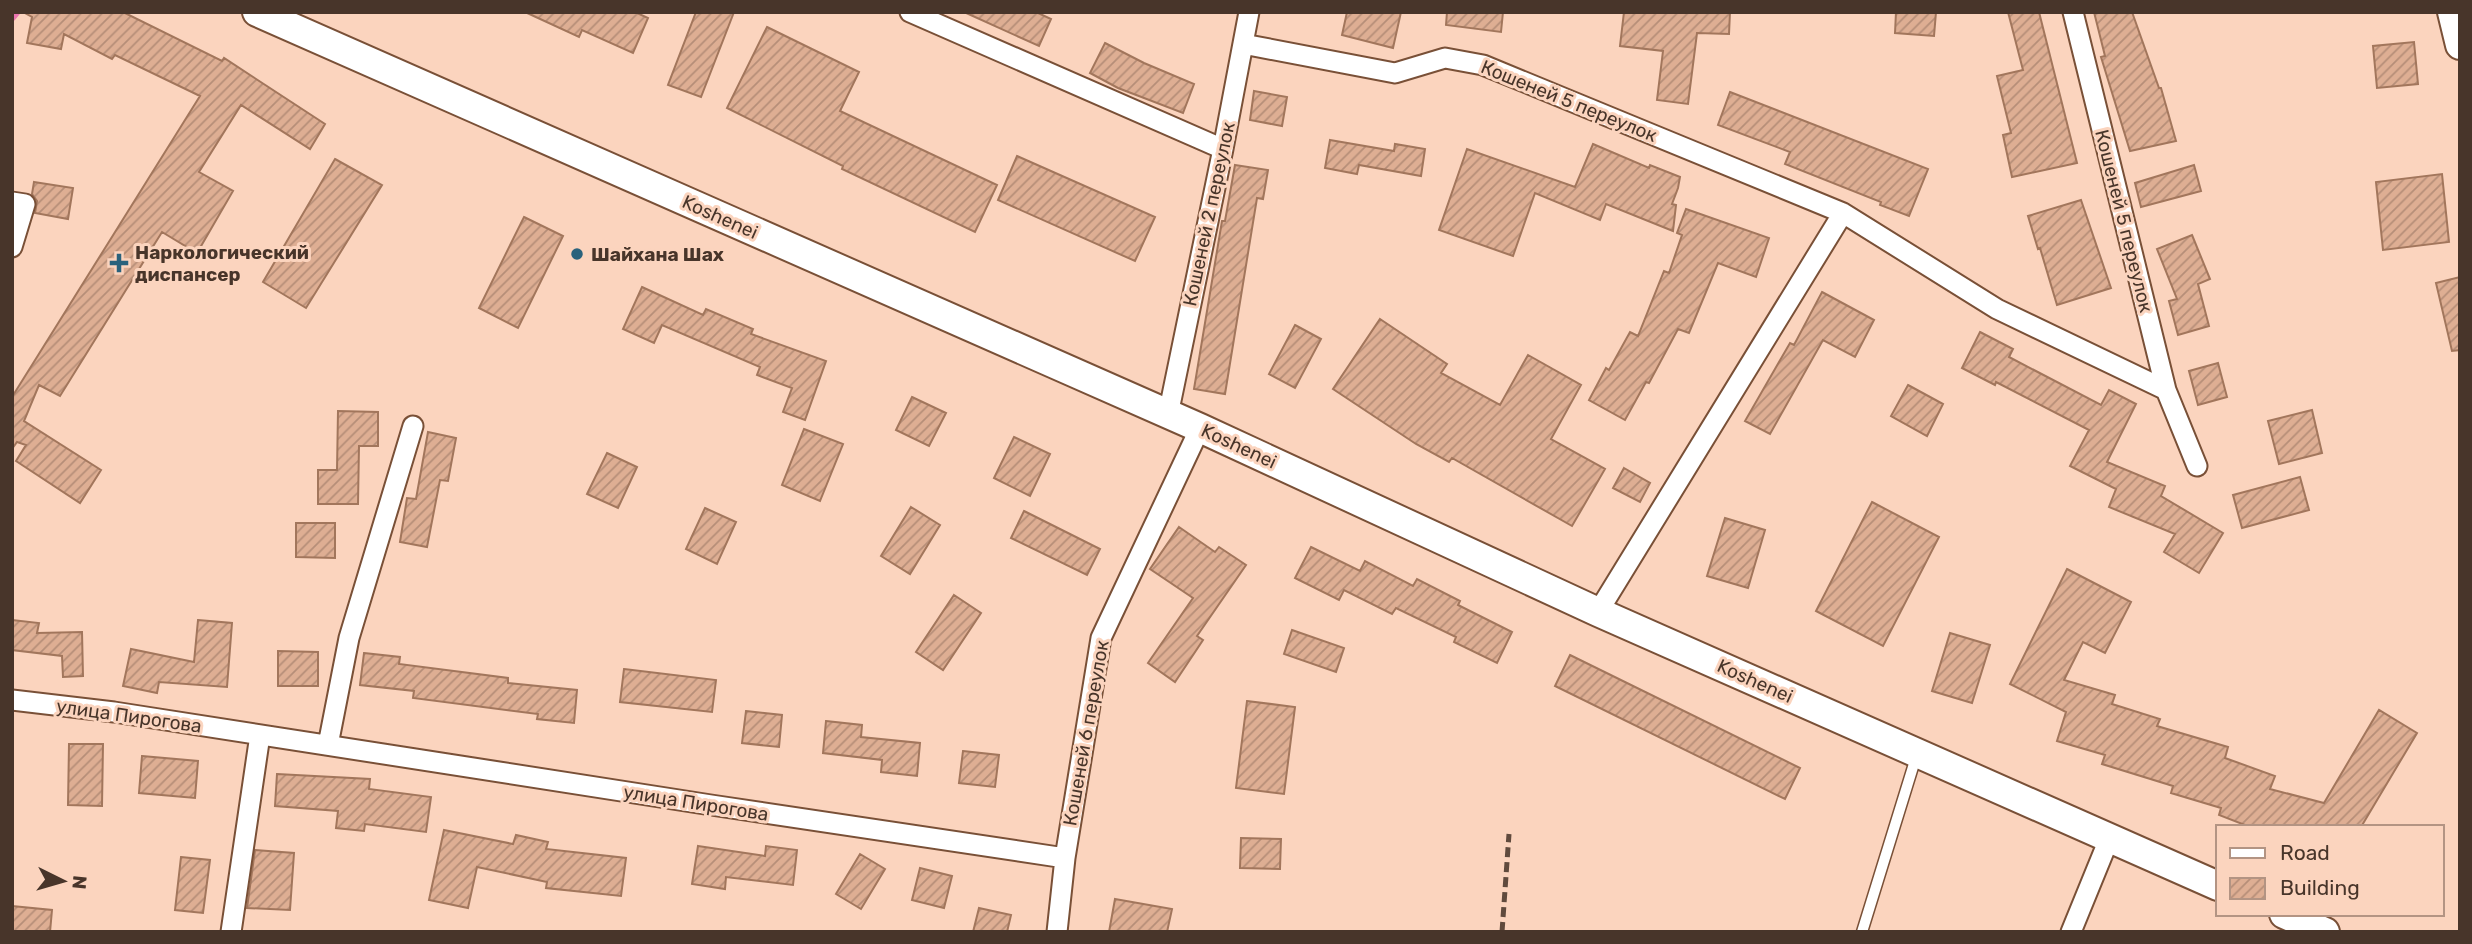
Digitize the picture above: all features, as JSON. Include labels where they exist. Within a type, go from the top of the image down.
[{"type":"main road","name":"Koshenei","points":[[257,12],[1200,428],[1598,612],[2216,885]]},
{"type":"main road","points":[[2452,12],[2460,45]]},
{"type":"main road","points":[[2289,916],[2325,932]]},
{"type":"street","points":[[910,12],[1223,149]]},
{"type":"street","name":"Кошеней 2 переулок","points":[[1168,415],[1249,12]]},
{"type":"street","name":"Кошеней 5 переулок","points":[[2073,12],[2166,390],[2197,466]]},
{"type":"street","name":"Кошеней 5 переулок","points":[[1243,44],[1395,73],[1445,58],[1483,65],[1843,213],[1997,309],[2166,390]]},
{"type":"street","points":[[12,202],[25,204],[12,247]]},
{"type":"street","points":[[1598,612],[1843,213]]},
{"type":"street","points":[[328,745],[348,638],[413,426]]},
{"type":"street","name":"Кошеней 6 переулок","points":[[1057,932],[1065,858],[1101,638],[1200,428]]},
{"type":"street","name":"улица Пирогова","points":[[12,701],[114,712],[710,806],[1065,858]]},
{"type":"street","points":[[231,932],[260,734]]},
{"type":"street","points":[[2071,932],[2109,839]]},
{"type":"lane","points":[[1861,932],[1917,754]]},
{"type":"building","points":[[23,12],[123,12],[222,61],[224,58],[325,124],[310,149],[241,105],[199,172],[233,191],[197,253],[162,232],[60,396],[39,385],[24,421],[101,470],[80,503],[16,461],[26,445],[17,442],[12,449],[12,397],[200,96],[115,55],[112,59],[64,34],[61,49],[27,43],[32,17]]},
{"type":"building","points":[[525,12],[635,12],[648,18],[633,53],[582,30],[579,37]]},
{"type":"building","points":[[696,12],[734,12],[701,97],[668,85]]},
{"type":"building","points":[[964,12],[1036,12],[1051,19],[1039,46]]},
{"type":"building","points":[[1347,12],[1401,12],[1393,48],[1342,35]]},
{"type":"building","points":[[1447,12],[1503,12],[1501,32],[1446,25]]},
{"type":"building","points":[[1624,12],[1730,12],[1729,34],[1697,33],[1688,104],[1657,100],[1663,51],[1620,46]]},
{"type":"building","points":[[1896,12],[1936,12],[1934,36],[1895,33]]},
{"type":"building","points":[[2008,12],[2039,12],[2077,163],[2012,177],[2003,135],[2011,133],[1997,76],[2023,70]]},
{"type":"building","points":[[2094,12],[2132,12],[2161,88],[2176,141],[2130,151],[2101,57],[2105,56]]},
{"type":"building","points":[[767,27],[859,72],[840,111],[997,185],[975,232],[842,169],[843,166],[727,108]]},
{"type":"building","points":[[2414,42],[2418,84],[2377,88],[2373,46]]},
{"type":"building","points":[[1105,43],[1194,84],[1183,113],[1118,88],[1090,73]]},
{"type":"building","points":[[1254,91],[1287,97],[1282,126],[1250,120]]},
{"type":"building","points":[[1730,92],[1928,169],[1909,216],[1785,164],[1790,152],[1718,125]]},
{"type":"building","points":[[1330,140],[1394,151],[1395,144],[1425,149],[1421,176],[1359,165],[1357,174],[1325,168]]},
{"type":"building","points":[[1593,144],[1649,168],[1650,165],[1680,177],[1672,204],[1676,205],[1673,231],[1606,204],[1600,220],[1535,193],[1513,256],[1439,230],[1467,149],[1575,187]]},
{"type":"building","points":[[1017,156],[1155,217],[1135,261],[998,200]]},
{"type":"building","name":"Наркологический диспансер","points":[[335,159],[382,185],[306,308],[263,282]]},
{"type":"building","points":[[1235,165],[1268,170],[1263,199],[1257,198],[1225,394],[1194,389],[1222,221],[1225,221]]},
{"type":"building","points":[[2194,165],[2201,191],[2141,207],[2135,183]]},
{"type":"building","points":[[2442,174],[2449,242],[2383,250],[2376,182]]},
{"type":"building","points":[[34,182],[73,188],[68,219],[35,213],[37,201],[32,194]]},
{"type":"building","points":[[2081,200],[2111,288],[2057,305],[2028,216]]},
{"type":"building","points":[[1686,209],[1769,238],[1756,277],[1718,263],[1689,333],[1678,329],[1649,383],[1646,382],[1625,420],[1589,400],[1630,332],[1638,336],[1664,271],[1669,273],[1682,235],[1677,233]]},
{"type":"building","points":[[524,217],[563,236],[518,328],[479,308]]},
{"type":"building","points":[[2192,235],[2210,279],[2198,284],[2209,326],[2178,335],[2169,301],[2177,299],[2157,249]]},
{"type":"building","points":[[2460,277],[2460,350],[2452,351],[2436,283]]},
{"type":"building","points":[[642,287],[703,315],[706,309],[753,329],[751,334],[826,361],[805,420],[783,412],[792,388],[757,375],[760,367],[662,325],[654,343],[623,329]]},
{"type":"building","points":[[1822,292],[1874,320],[1855,357],[1823,340],[1770,434],[1745,421],[1790,343],[1794,345]]},
{"type":"building","points":[[1380,319],[1447,364],[1441,373],[1500,405],[1528,355],[1581,385],[1551,439],[1605,469],[1572,526],[1452,458],[1449,462],[1416,444],[1333,389]]},
{"type":"building","points":[[1295,325],[1321,339],[1295,388],[1269,374]]},
{"type":"building","points":[[1980,332],[2013,349],[2009,357],[2101,405],[2109,390],[2136,404],[2107,462],[2165,486],[2161,496],[2223,533],[2199,573],[2164,552],[2175,534],[2109,507],[2116,489],[2070,466],[2089,430],[1996,382],[1995,385],[1962,368]]},
{"type":"building","points":[[2218,363],[2227,397],[2198,405],[2189,371]]},
{"type":"building","points":[[1908,385],[1943,404],[1927,436],[1891,416]]},
{"type":"building","points":[[912,397],[946,413],[929,446],[896,430]]},
{"type":"building","points":[[2312,410],[2322,453],[2279,464],[2268,421]]},
{"type":"building","points":[[338,411],[378,412],[378,446],[359,446],[358,504],[318,504],[318,470],[337,470]]},
{"type":"building","points":[[804,429],[843,444],[820,501],[782,485]]},
{"type":"building","points":[[428,432],[456,438],[448,481],[440,480],[427,547],[400,542],[407,498],[416,499]]},
{"type":"building","points":[[1014,437],[1050,454],[1030,496],[994,478]]},
{"type":"building","points":[[607,453],[637,467],[618,508],[587,494]]},
{"type":"building","points":[[1624,468],[1650,483],[1640,502],[1613,488]]},
{"type":"building","points":[[2300,477],[2309,510],[2242,528],[2233,495]]},
{"type":"building","points":[[1872,502],[1939,537],[1883,646],[1816,611]]},
{"type":"building","points":[[911,507],[940,525],[910,574],[881,556]]},
{"type":"building","points":[[705,508],[736,522],[717,564],[686,549]]},
{"type":"building","points":[[1024,511],[1100,549],[1087,575],[1011,538]]},
{"type":"building","points":[[1725,518],[1765,530],[1748,588],[1707,576]]},
{"type":"building","points":[[296,523],[335,523],[335,558],[296,557]]},
{"type":"building","points":[[1179,527],[1215,552],[1219,547],[1246,565],[1197,636],[1203,640],[1175,682],[1148,663],[1193,598],[1150,569]]},
{"type":"building","points":[[1311,547],[1360,571],[1365,561],[1413,586],[1417,579],[1460,601],[1458,605],[1512,632],[1497,663],[1454,642],[1456,637],[1396,608],[1392,614],[1344,590],[1339,600],[1295,578]]},
{"type":"building","points":[[2067,569],[2131,602],[2105,653],[2083,642],[2064,680],[2115,695],[2112,704],[2160,719],[2157,726],[2228,747],[2225,758],[2275,776],[2270,789],[2324,803],[2379,710],[2417,733],[2362,825],[2245,825],[2219,815],[2221,808],[2171,793],[2173,786],[2102,764],[2105,755],[2057,741],[2066,712],[2010,684]]},
{"type":"building","points":[[954,595],[981,613],[943,670],[916,652]]},
{"type":"building","points":[[12,620],[39,623],[37,633],[82,632],[83,676],[63,677],[62,656],[12,650]]},
{"type":"building","points":[[198,620],[232,623],[227,687],[159,682],[157,693],[123,686],[131,649],[194,662]]},
{"type":"building","points":[[1292,630],[1344,648],[1336,672],[1284,654]]},
{"type":"building","points":[[1950,633],[1990,645],[1972,703],[1932,691]]},
{"type":"building","points":[[278,651],[318,652],[318,686],[278,686]]},
{"type":"building","points":[[364,653],[400,657],[399,664],[508,678],[508,683],[577,690],[574,723],[537,719],[538,714],[413,698],[414,691],[360,685]]},
{"type":"building","points":[[1570,655],[1800,768],[1785,799],[1555,686]]},
{"type":"building","points":[[624,669],[716,680],[712,712],[620,702]]},
{"type":"building","points":[[1247,701],[1295,707],[1284,794],[1236,788]]},
{"type":"building","points":[[746,711],[782,715],[779,747],[742,743]]},
{"type":"building","points":[[826,721],[862,725],[861,737],[920,743],[917,776],[881,772],[882,760],[823,753]]},
{"type":"building","points":[[69,744],[103,744],[102,806],[68,805]]},
{"type":"building","points":[[963,751],[999,755],[995,787],[959,783]]},
{"type":"building","points":[[142,756],[198,761],[195,798],[139,793]]},
{"type":"building","points":[[277,774],[370,779],[369,789],[431,797],[426,832],[365,824],[364,831],[336,828],[338,811],[275,806]]},
{"type":"building","points":[[444,830],[513,844],[516,835],[548,842],[546,849],[626,858],[621,896],[546,888],[547,882],[477,867],[468,908],[429,900]]},
{"type":"building","points":[[1241,838],[1281,839],[1280,869],[1240,868]]},
{"type":"building","points":[[698,846],[765,856],[766,846],[797,850],[793,885],[726,877],[725,889],[692,884]]},
{"type":"building","points":[[255,850],[294,853],[290,910],[247,908]]},
{"type":"building","points":[[860,854],[885,869],[861,909],[836,894]]},
{"type":"building","points":[[181,857],[210,860],[203,913],[175,910]]},
{"type":"building","points":[[920,868],[952,876],[944,908],[912,900]]},
{"type":"building","points":[[1115,899],[1172,909],[1167,932],[1109,932]]},
{"type":"building","points":[[12,906],[52,910],[50,932],[12,932]]},
{"type":"building","points":[[979,908],[1011,915],[1007,932],[973,932]]},
{"type":"waterway","points":[[12,18],[17,12]]},
{"type":"railway","points":[[1502,932],[1509,834]]},
{"type":"place","name":"Шайхана Шах","points":[[577,254]]},
{"type":"place","name":"Наркологический диспансер","points":[[119,263]]}]
